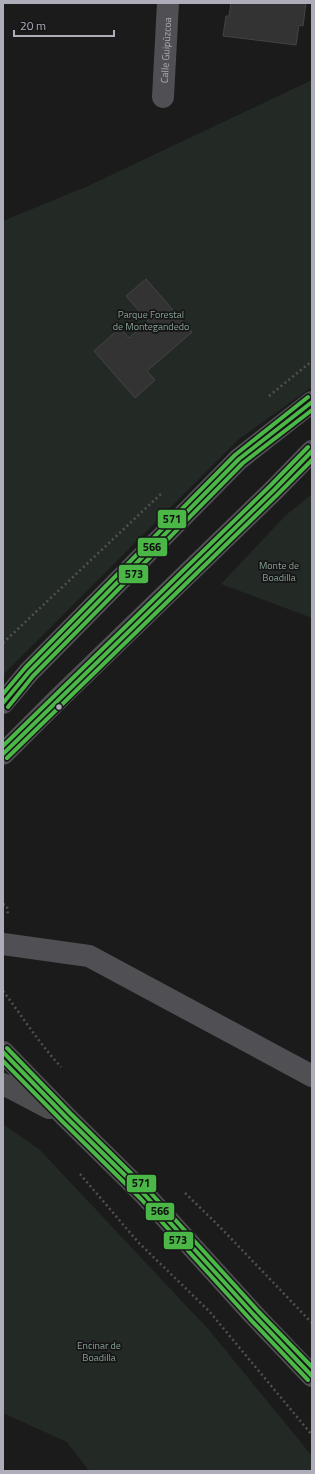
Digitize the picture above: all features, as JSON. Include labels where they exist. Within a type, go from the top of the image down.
[{"type":"main road","points":[[3,1052],[145,1195],[254,1315],[312,1376]]},
{"type":"main road","points":[[3,1084],[66,1117]]},
{"type":"street","name":"Calle Guipúzcoa","points":[[163,97],[168,3]]},
{"type":"street","points":[[3,703],[29,672],[239,459],[312,402]]},
{"type":"street","points":[[3,754],[275,489],[312,451]]},
{"type":"street","points":[[3,944],[89,956],[312,1076]]},
{"type":"path","points":[[3,991],[26,1021]]},
{"type":"path","points":[[76,1170],[138,1242],[208,1311],[312,1435]]},
{"type":"green space","name":"Parque Forestal de Montegandedo","points":[[312,80],[312,387],[239,439],[3,675],[3,221],[88,186]]},
{"type":"green space","name":"Monte de Boadilla","points":[[312,494],[312,618],[221,584],[286,515]]},
{"type":"green space","name":"Encinar de Boadilla","points":[[3,1124],[40,1150],[209,1330],[312,1456],[312,1471],[89,1471],[67,1442],[3,1413]]},
{"type":"building","points":[[231,3],[306,3],[303,26],[299,25],[296,45],[223,36],[226,16],[229,16]]},
{"type":"building","points":[[146,279],[192,332],[147,371],[155,380],[135,398],[94,351],[120,328],[129,338],[148,321],[126,296]]},
{"type":"transit line","name":"571","points":[[3,694],[25,668],[235,455],[308,397]]},
{"type":"transit line","name":"566","points":[[3,703],[29,672],[239,459],[312,402]]},
{"type":"transit line","name":"573","points":[[8,707],[33,676],[243,463],[312,410]]},
{"type":"transit line","name":"571","points":[[3,746],[271,485],[308,447]]},
{"type":"transit line","name":"566","points":[[3,754],[275,489],[312,451]]},
{"type":"transit line","name":"573","points":[[7,758],[312,460]]},
{"type":"transit line","name":"571","points":[[7,1048],[149,1191],[258,1311],[312,1367]]},
{"type":"transit line","name":"566","points":[[3,1052],[145,1195],[254,1315],[312,1376]]},
{"type":"transit line","name":"573","points":[[3,1061],[141,1199],[250,1319],[308,1380]]}]
